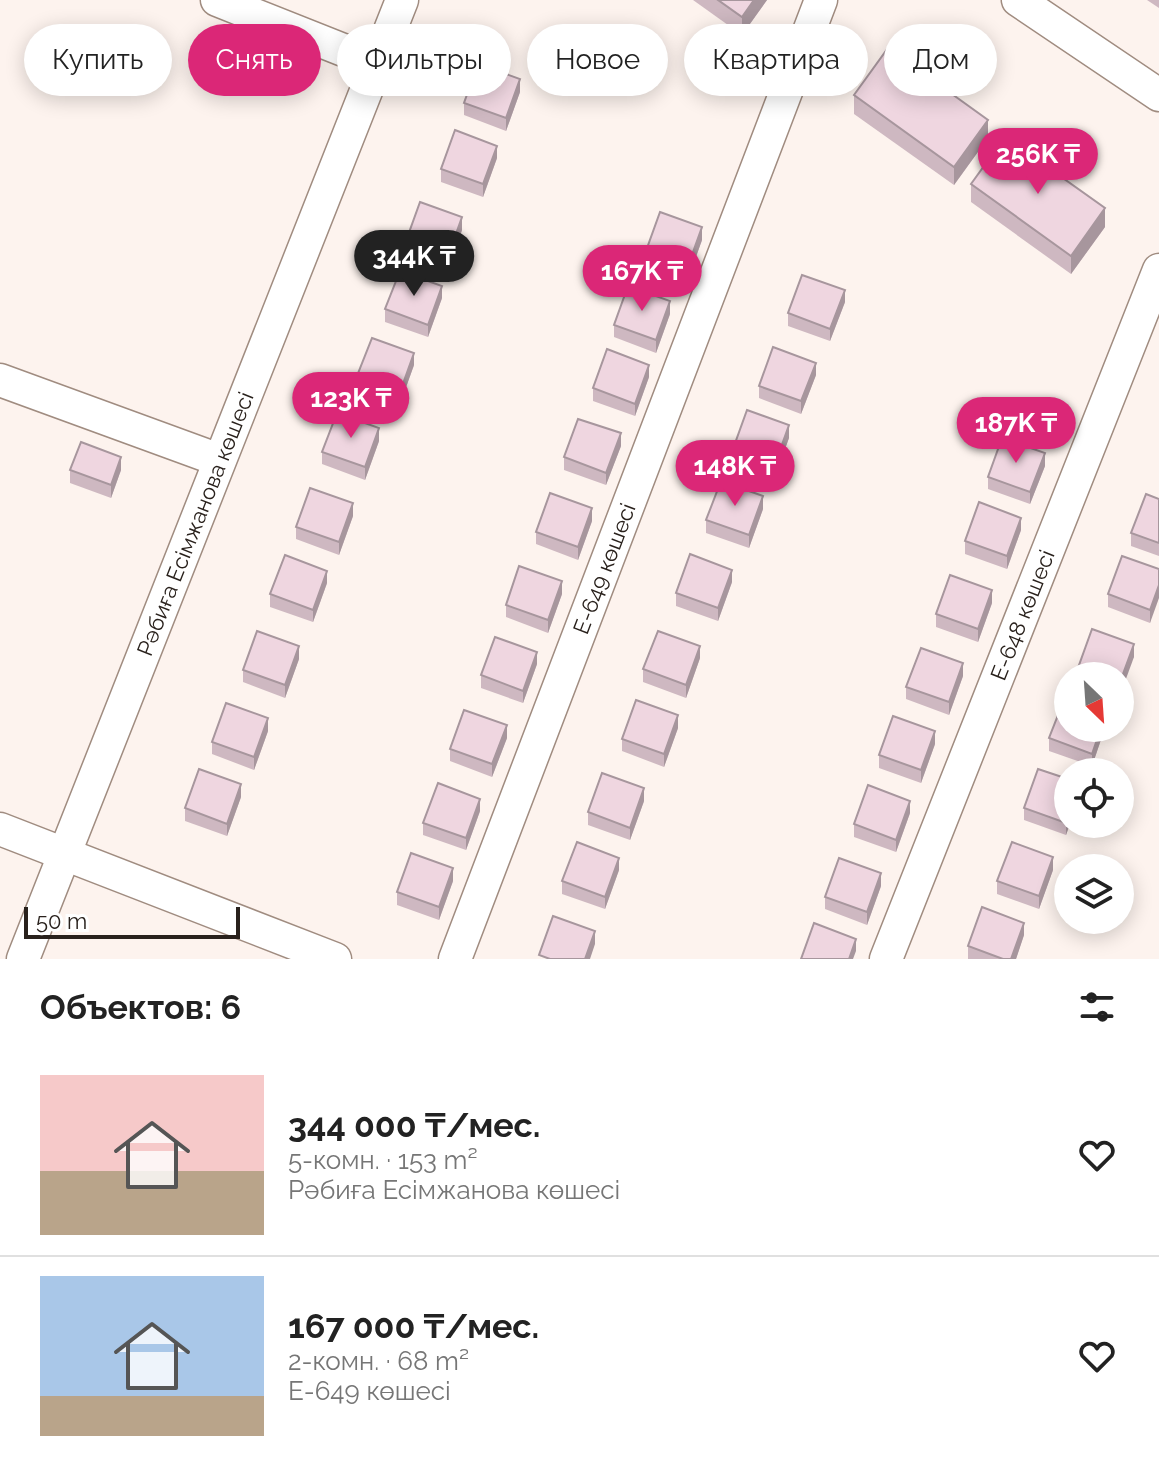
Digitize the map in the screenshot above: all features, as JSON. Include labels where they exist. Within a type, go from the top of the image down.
[{"type":"street","points":[[217,0],[337,48]]},
{"type":"street","name":"Рәбиға Есімжанова көшесі","points":[[392,24],[402,0]]},
{"type":"street","name":"Е-649 көшесі","points":[[455,959],[821,0]]},
{"type":"street","points":[[1018,0],[1159,95]]},
{"type":"street","name":"Рәбиға Есімжанова көшесі","points":[[23,959],[363,96]]},
{"type":"street","name":"Е-648 көшесі","points":[[886,959],[1159,270]]},
{"type":"street","points":[[0,380],[219,460]]},
{"type":"street","points":[[0,829],[335,959]]},
{"type":"building","points":[[718,0],[754,0],[742,17]]},
{"type":"building","points":[[884,54],[884,96],[955,96],[988,120],[954,167],[855,96],[868,96],[868,76]]},
{"type":"building","points":[[511,76],[520,79],[506,118],[464,103],[467,96],[511,96]]},
{"type":"building","points":[[455,130],[497,146],[483,184],[441,169]]},
{"type":"building","points":[[1005,137],[1105,208],[1071,256],[971,184]]},
{"type":"building","points":[[420,202],[462,217],[448,256],[406,241]]},
{"type":"building","points":[[660,212],[702,227],[688,266],[646,251]]},
{"type":"building","points":[[400,271],[442,286],[428,325],[385,309]]},
{"type":"building","points":[[802,275],[845,290],[830,329],[788,313]]},
{"type":"building","points":[[628,286],[670,301],[656,340],[614,325]]},
{"type":"building","points":[[372,338],[414,353],[400,392],[357,376]]},
{"type":"building","points":[[773,347],[816,363],[801,401],[759,386]]},
{"type":"building","points":[[607,349],[649,365],[635,404],[593,388]]},
{"type":"building","points":[[747,410],[789,425],[775,464],[733,449]]},
{"type":"building","points":[[337,413],[379,428],[365,467],[322,452]]},
{"type":"building","points":[[578,419],[621,433],[606,473],[564,457]]},
{"type":"building","points":[[1002,438],[1045,453],[1030,492],[988,477]]},
{"type":"building","points":[[81,442],[121,457],[111,485],[70,470]]},
{"type":"building","points":[[721,481],[763,496],[749,535],[706,520]]},
{"type":"building","points":[[310,488],[353,503],[339,542],[296,527]]},
{"type":"building","points":[[550,493],[592,508],[578,547],[536,532]]},
{"type":"building","points":[[1146,494],[1159,499],[1159,543],[1131,533]]},
{"type":"building","points":[[979,502],[1021,518],[1007,556],[965,541]]},
{"type":"building","points":[[690,554],[732,570],[718,608],[676,593]]},
{"type":"building","points":[[285,555],[327,571],[313,610],[270,594]]},
{"type":"building","points":[[1122,556],[1159,569],[1159,585],[1150,610],[1108,594]]},
{"type":"building","points":[[519,566],[562,581],[548,620],[506,605]]},
{"type":"building","points":[[950,575],[992,590],[978,629],[936,614]]},
{"type":"building","points":[[1092,629],[1134,644],[1127,662],[1080,662]]},
{"type":"building","points":[[257,631],[299,646],[285,685],[243,670]]},
{"type":"building","points":[[658,631],[700,646],[686,685],[643,669]]},
{"type":"building","points":[[495,637],[537,652],[523,691],[481,675]]},
{"type":"building","points":[[921,648],[963,663],[949,702],[906,687]]},
{"type":"building","points":[[636,700],[678,715],[664,754],[622,739]]},
{"type":"building","points":[[226,703],[268,718],[254,757],[212,742]]},
{"type":"building","points":[[464,710],[507,725],[492,764],[450,749]]},
{"type":"building","points":[[893,716],[935,731],[921,770],[879,755]]},
{"type":"building","points":[[1060,742],[1096,742],[1092,754]]},
{"type":"building","points":[[199,769],[241,784],[227,824],[185,808]]},
{"type":"building","points":[[1038,769],[1054,774],[1054,819],[1024,808]]},
{"type":"building","points":[[602,773],[644,788],[630,828],[588,812]]},
{"type":"building","points":[[438,783],[480,799],[466,838],[423,823]]},
{"type":"building","points":[[868,785],[910,801],[896,840],[854,824]]},
{"type":"building","points":[[577,842],[619,858],[605,897],[562,881]]},
{"type":"building","points":[[1012,842],[1053,857],[1039,896],[997,881]]},
{"type":"building","points":[[411,853],[453,868],[439,907],[397,892]]},
{"type":"building","points":[[839,858],[881,873],[867,912],[825,897]]},
{"type":"building","points":[[982,907],[1024,923],[1011,959],[968,946]]},
{"type":"building","points":[[553,916],[595,931],[585,959],[550,959],[539,955]]},
{"type":"building","points":[[814,923],[856,939],[849,959],[801,959]]}]
